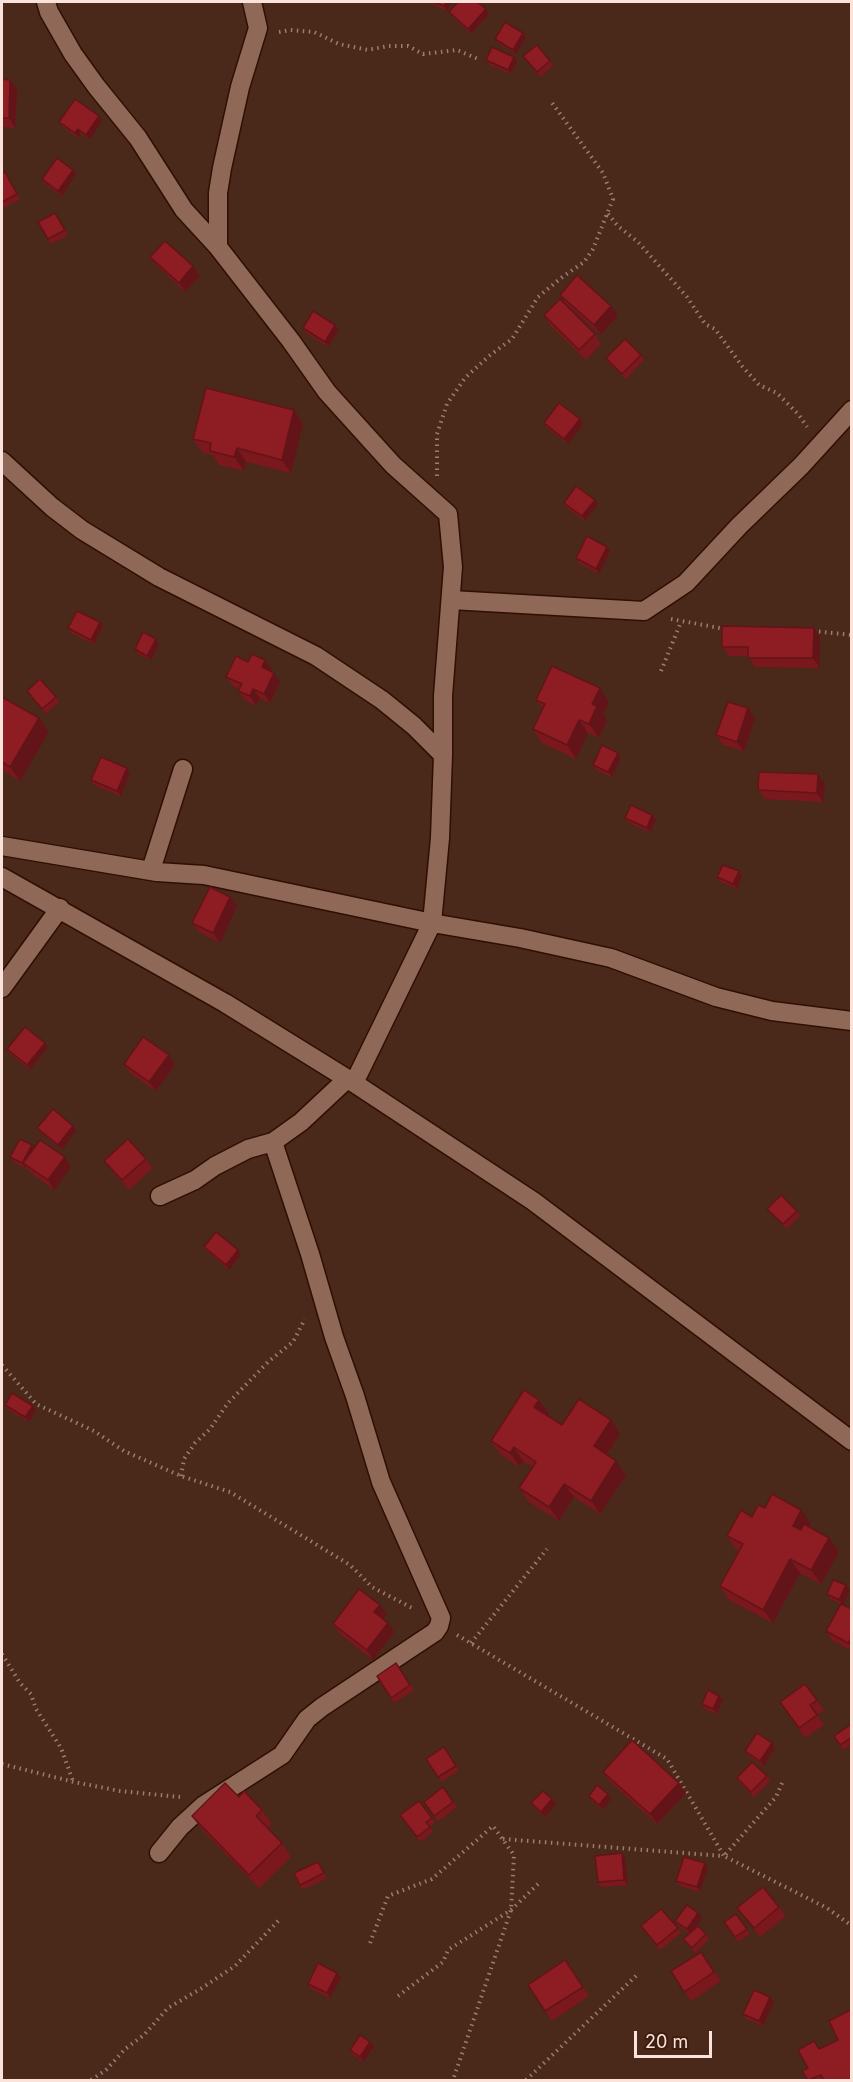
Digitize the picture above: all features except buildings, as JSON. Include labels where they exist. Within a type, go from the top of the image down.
[{"type":"street","points":[[46,2],[49,12],[73,54],[138,138],[184,210],[218,247],[334,400],[393,465],[448,514],[453,567],[443,696],[440,838],[432,923],[351,1081],[273,1142],[241,1153],[195,1180],[160,1196]]},
{"type":"street","points":[[218,247],[218,193],[222,168],[240,87],[258,28],[252,2]]},
{"type":"street","points":[[451,600],[644,611],[661,602],[686,583],[852,410]]},
{"type":"street","points":[[2,461],[52,507],[82,530],[159,577],[316,656],[382,700],[414,726],[443,755]]},
{"type":"street","points":[[151,870],[183,769]]},
{"type":"street","points":[[2,846],[151,870],[204,875],[520,939],[611,958],[716,997],[772,1011],[852,1021]]},
{"type":"street","points":[[2,877],[225,1003],[351,1081],[533,1201],[852,1441]]},
{"type":"street","points":[[2,988],[60,908]]},
{"type":"street","points":[[159,1853],[180,1827],[210,1800],[282,1755],[307,1719],[435,1632],[441,1618],[381,1482],[273,1142]]},
{"type":"path","points":[[258,28],[275,33],[290,30],[314,32],[339,44],[368,50],[388,46],[408,46],[423,54],[457,50],[478,59]]},
{"type":"path","points":[[448,514],[436,473],[437,434],[447,404],[465,378],[512,339],[538,297],[584,262],[593,249],[613,199],[603,172],[550,100]]},
{"type":"path","points":[[608,214],[618,226],[638,242],[687,297],[705,324],[715,329],[759,385],[777,393],[799,415],[820,445]]},
{"type":"path","points":[[644,611],[681,622],[734,629]]},
{"type":"path","points":[[661,671],[681,622]]},
{"type":"path","points":[[809,630],[852,635]]},
{"type":"path","points":[[180,1476],[184,1459],[195,1443],[210,1429],[228,1403],[269,1361],[292,1342],[322,1294]]},
{"type":"path","points":[[2,1365],[36,1404],[94,1431],[124,1451],[180,1476],[230,1492],[350,1565],[372,1587],[418,1611],[439,1626],[667,1760],[724,1856]]},
{"type":"path","points":[[471,1643],[547,1548]]},
{"type":"path","points":[[2,1654],[20,1683],[31,1694],[36,1709],[61,1748],[74,1782]]},
{"type":"path","points":[[2,1764],[120,1791],[210,1800]]},
{"type":"path","points":[[724,1856],[776,1797],[782,1783]]},
{"type":"path","points":[[370,1943],[388,1896],[432,1879],[493,1826],[514,1855],[511,1910],[453,2080]]},
{"type":"path","points":[[502,1839],[724,1856],[827,1908],[852,1926]]},
{"type":"path","points":[[398,1996],[443,1962],[447,1950],[511,1910],[538,1884]]},
{"type":"path","points":[[91,2080],[106,2070],[125,2049],[144,2035],[168,2008],[235,1965],[280,1918]]},
{"type":"path","points":[[526,2080],[636,1975]]}]
